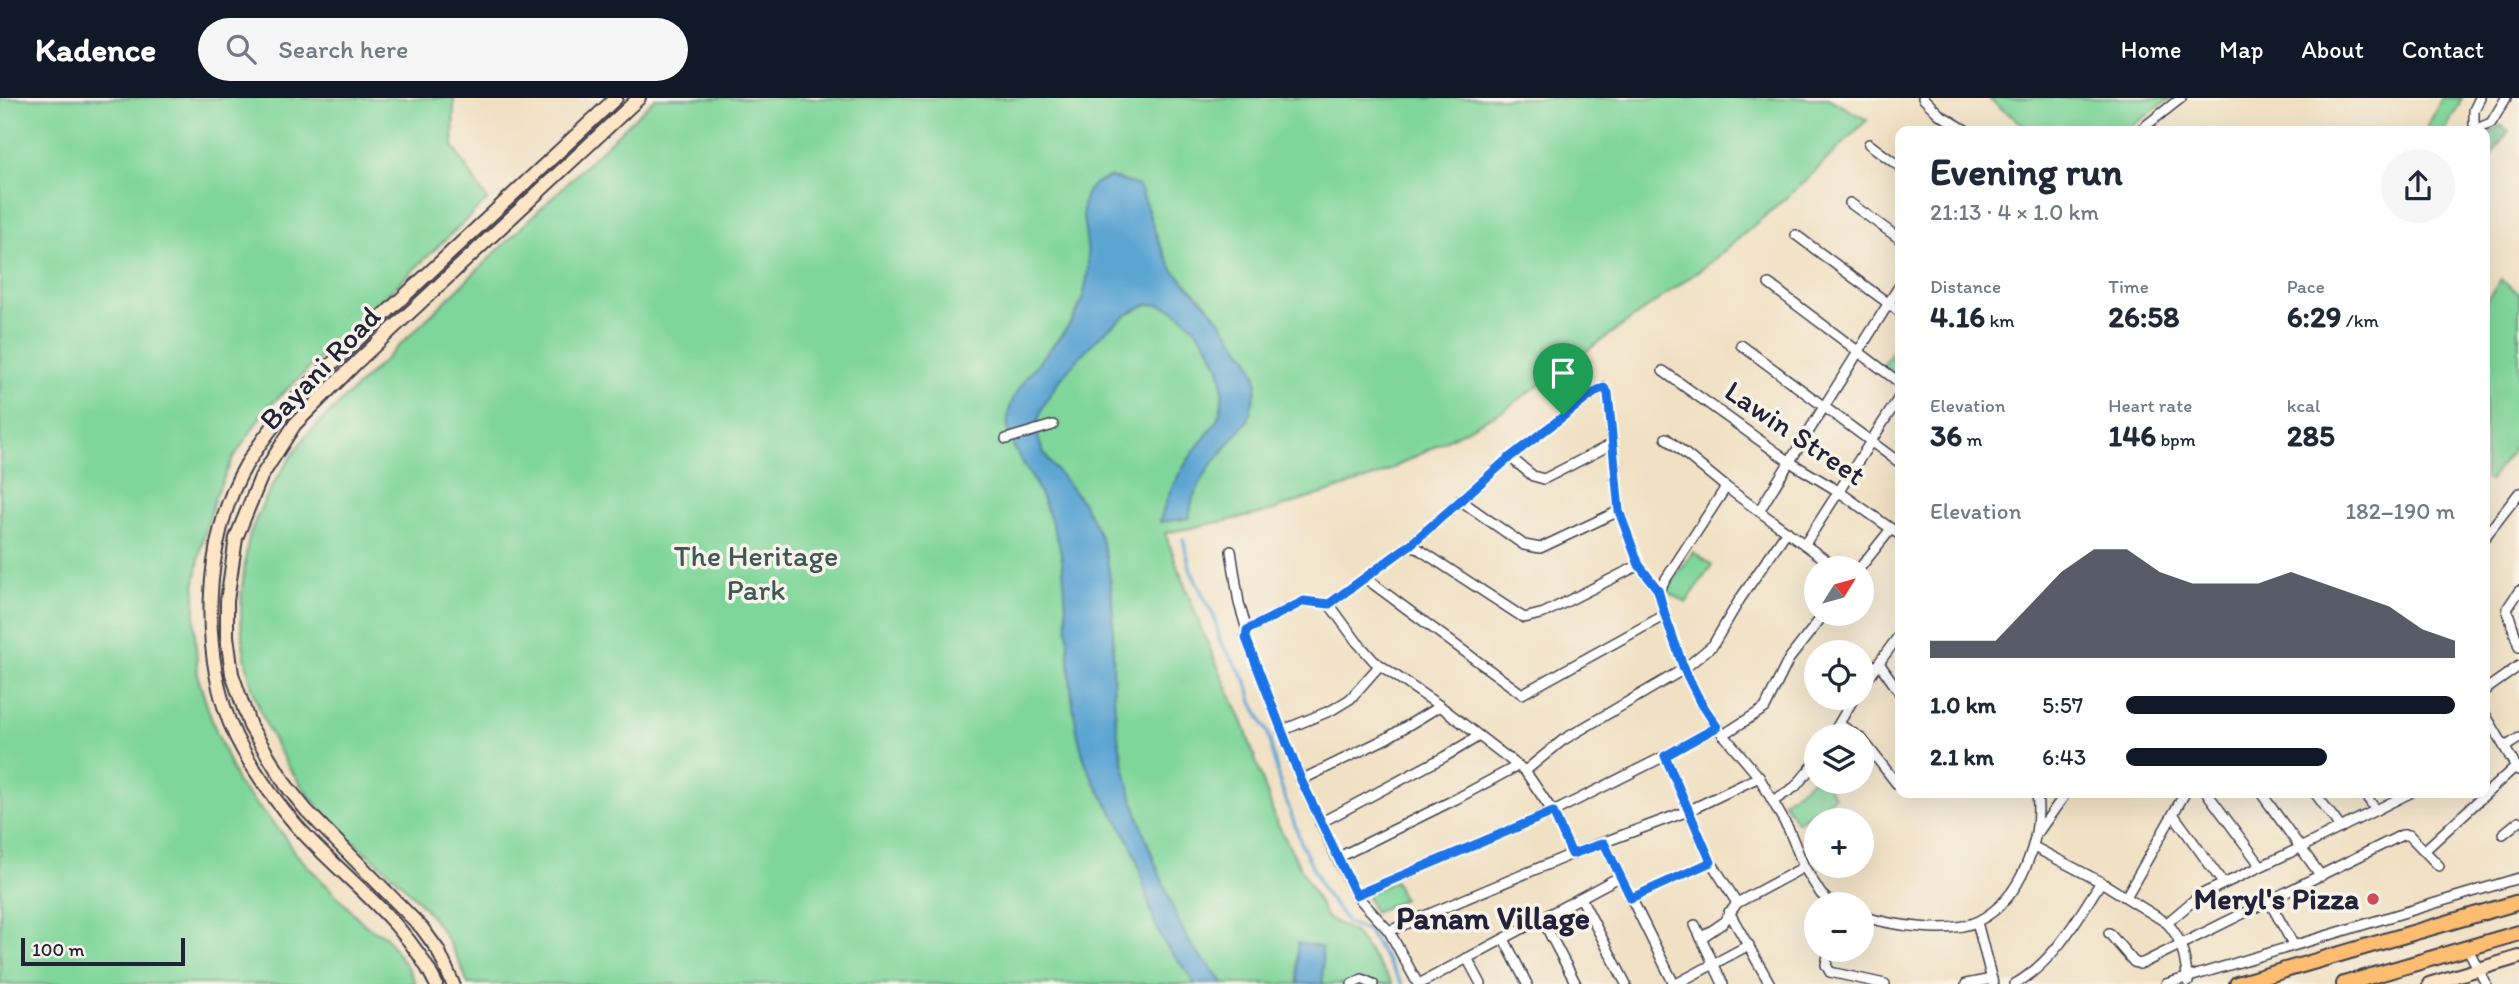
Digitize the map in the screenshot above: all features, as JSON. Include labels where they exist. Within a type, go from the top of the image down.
[{"type":"main road","name":"Bayani Road","points":[[436,984],[424,961],[408,940],[296,824],[250,763],[232,726],[218,679],[212,640],[213,565],[231,501],[245,467],[284,412],[308,386],[616,98]]},
{"type":"main road","name":"Bayani Road","points":[[453,984],[438,950],[422,928],[307,811],[286,785],[250,726],[232,674],[227,636],[227,601],[236,538],[261,477],[295,424],[357,362],[639,98]]},
{"type":"main road","points":[[2237,984],[2519,902]]},
{"type":"main road","points":[[2344,984],[2519,933]]},
{"type":"main road","points":[[2429,984],[2519,957]]},
{"type":"street","points":[[1923,98],[1939,114],[1959,126]]},
{"type":"street","points":[[2145,126],[2180,98]]},
{"type":"street","points":[[2473,126],[2474,110],[2480,98]]},
{"type":"street","points":[[2483,126],[2491,123],[2506,98]]},
{"type":"street","points":[[1869,144],[1895,163]]},
{"type":"street","points":[[1850,203],[1895,235]]},
{"type":"street","points":[[1796,235],[1895,308]]},
{"type":"street","points":[[1769,284],[1895,379]]},
{"type":"street","points":[[1759,511],[1895,293]]},
{"type":"street","points":[[1741,345],[1895,459]]},
{"type":"street","name":"Lawin Street","points":[[1663,371],[1790,462],[1838,491],[1895,532]]},
{"type":"street","points":[[1246,634],[1304,601],[1329,604],[1411,544],[1510,457],[1563,415],[1604,388],[1608,393],[1619,511],[1639,565],[1658,590],[1684,669],[1700,701],[1720,731],[1759,777],[1789,830],[1804,867],[1737,903],[1723,923],[1701,938]]},
{"type":"street","points":[[1805,544],[1895,404]]},
{"type":"street","points":[[1006,439],[1053,425]]},
{"type":"street","points":[[1665,438],[1726,487],[1821,556]]},
{"type":"street","points":[[1510,457],[1533,476],[1544,479],[1612,444]]},
{"type":"street","points":[[1658,590],[1726,487]]},
{"type":"street","points":[[2490,531],[2519,493]]},
{"type":"street","points":[[1460,500],[1524,545],[1540,548],[1619,511]]},
{"type":"street","points":[[1869,556],[1891,529]]},
{"type":"street","points":[[1337,858],[1521,769],[1563,740],[1684,669],[1713,645],[1740,599],[1787,531]]},
{"type":"street","points":[[1411,544],[1524,618],[1544,613],[1639,565]]},
{"type":"street","points":[[1231,551],[1246,634],[1301,780],[1356,895],[1389,932],[1418,984],[1621,877]]},
{"type":"street","points":[[213,565],[230,569]]},
{"type":"street","points":[[1365,578],[1522,694],[1665,615]]},
{"type":"street","points":[[2519,591],[2507,609],[2519,647]]},
{"type":"street","points":[[1329,604],[1357,642],[1380,665],[1440,706],[1521,769],[1553,812],[1572,854]]},
{"type":"street","points":[[1356,895],[1553,812],[1765,708],[1789,659],[1815,626]]},
{"type":"street","points":[[1874,670],[1895,641]]},
{"type":"street","points":[[1879,663],[1895,686]]},
{"type":"street","points":[[1281,731],[1332,710],[1350,699],[1380,665]]},
{"type":"street","points":[[2490,686],[2519,666]]},
{"type":"street","points":[[1301,780],[1387,738],[1440,706]]},
{"type":"street","points":[[1839,724],[1847,710]]},
{"type":"street","points":[[2490,722],[2517,768],[2490,786]]},
{"type":"street","points":[[1320,823],[1479,736]]},
{"type":"street","points":[[2505,747],[2519,738]]},
{"type":"street","points":[[250,763],[268,754]]},
{"type":"street","points":[[1874,755],[1895,781]]},
{"type":"street","points":[[1665,756],[1711,862],[1737,903]]},
{"type":"street","points":[[1773,801],[1795,787],[1804,776]]},
{"type":"street","points":[[1389,932],[1572,854],[1688,811],[1759,777]]},
{"type":"street","points":[[1874,920],[1889,924],[1939,928],[1977,922],[2005,902],[2013,893],[2034,847],[2038,833],[2037,798]]},
{"type":"street","points":[[2038,833],[2062,798]]},
{"type":"street","points":[[2126,897],[2182,798]]},
{"type":"street","points":[[2211,798],[2261,866]]},
{"type":"street","points":[[2269,798],[2321,876]]},
{"type":"street","points":[[2319,798],[2341,828]]},
{"type":"street","points":[[2368,798],[2376,810]]},
{"type":"street","points":[[2167,923],[2200,895],[2400,798]]},
{"type":"street","points":[[2425,850],[2473,798]]},
{"type":"street","points":[[2173,814],[2223,883]]},
{"type":"street","points":[[2504,834],[2519,821]]},
{"type":"street","points":[[2109,933],[2134,962],[2140,964],[2402,835],[2409,835],[2439,866]]},
{"type":"street","points":[[1604,843],[1675,984],[1749,945]]},
{"type":"street","points":[[2034,847],[2101,882],[2167,923],[2174,930],[2181,945],[2188,981]]},
{"type":"street","points":[[1631,898],[1711,862]]},
{"type":"street","points":[[2166,984],[2188,981],[2293,944],[2519,878]]},
{"type":"street","points":[[2015,984],[2051,956],[2101,882]]},
{"type":"street","points":[[1581,898],[1626,984]]},
{"type":"street","points":[[2269,901],[2293,944]]},
{"type":"street","points":[[1729,912],[1770,984]]},
{"type":"street","points":[[1542,919],[1576,984]]},
{"type":"street","points":[[1966,984],[1993,982],[1977,922]]},
{"type":"street","points":[[1695,925],[1723,984]]},
{"type":"street","points":[[1504,939],[1527,984]]},
{"type":"street","points":[[2468,949],[2486,984]]},
{"type":"street","points":[[1467,958],[1481,984]]},
{"type":"street","points":[[1827,962],[1830,972],[1885,984]]},
{"type":"street","points":[[1352,984],[1362,979],[1373,984]]},
{"type":"green space","points":[[0,98],[454,98],[453,146],[487,200],[265,410],[232,460],[215,497],[201,547],[195,583],[198,678],[238,784],[282,833],[295,853],[366,926],[385,936],[416,984],[0,984]]},
{"type":"green space","name":"The Heritage Park","points":[[655,98],[1828,98],[1867,120],[1802,184],[1710,263],[1504,410],[1380,475],[1264,513],[1165,533],[1203,633],[1243,723],[1277,823],[1327,918],[1354,932],[1393,984],[468,984],[456,956],[432,917],[401,883],[337,827],[292,772],[274,741],[249,676],[243,642],[241,607],[248,543],[267,496],[305,437]]},
{"type":"green space","points":[[1987,98],[2171,98],[2132,126],[2025,126]]},
{"type":"green space","points":[[2442,98],[2462,98],[2448,126],[2428,126]]},
{"type":"green space","points":[[2501,125],[2509,131],[2490,157],[2490,132]]},
{"type":"green space","points":[[2501,280],[2519,293],[2519,441],[2490,480],[2490,295]]},
{"type":"green space","points":[[1895,347],[1895,381],[1880,371]]},
{"type":"green space","points":[[1693,552],[1712,565],[1686,603],[1666,590]]},
{"type":"green space","points":[[1804,786],[1804,794],[1833,794],[1835,797],[1818,808],[1804,808],[1804,817],[1797,822],[1783,801]]},
{"type":"green space","points":[[1395,881],[1403,899],[1374,913],[1366,894]]},
{"type":"water","points":[[1110,177],[1137,185],[1141,190],[1159,243],[1173,270],[1212,310],[1249,359],[1257,386],[1248,420],[1209,468],[1193,497],[1189,518],[1160,522],[1179,474],[1218,418],[1222,403],[1222,383],[1218,364],[1204,339],[1183,317],[1171,309],[1147,305],[1117,322],[1082,354],[1066,373],[1052,391],[1038,422],[1043,451],[1082,502],[1094,523],[1108,564],[1112,601],[1116,721],[1138,817],[1182,930],[1224,984],[1194,984],[1165,943],[1151,913],[1133,849],[1088,769],[1074,710],[1064,575],[1059,544],[1043,499],[1017,453],[1008,427],[1012,402],[1020,387],[1078,310],[1088,270],[1083,204],[1090,188]]},
{"type":"water","points":[[1297,943],[1322,947],[1323,984],[1298,984]]},
{"type":"waterway","points":[[1183,539],[1191,571],[1214,617],[1220,641],[1247,682],[1252,702],[1268,733],[1279,780],[1302,845],[1324,892],[1348,923],[1368,931],[1402,984]]},
{"type":"place","name":"Meryl's Pizza","points":[[2373,899]]},
{"type":"district","name":"Panam Village","points":[[1493,918]]},
{"type":"route","points":[[1604,388],[1608,393],[1619,511],[1639,565],[1658,590],[1684,669],[1717,727],[1665,756],[1711,862],[1631,898],[1604,843],[1572,854],[1553,812],[1356,895],[1301,780],[1246,638],[1247,630],[1304,601],[1329,604],[1411,544],[1510,457],[1563,415],[1598,390],[1604,388]]}]
